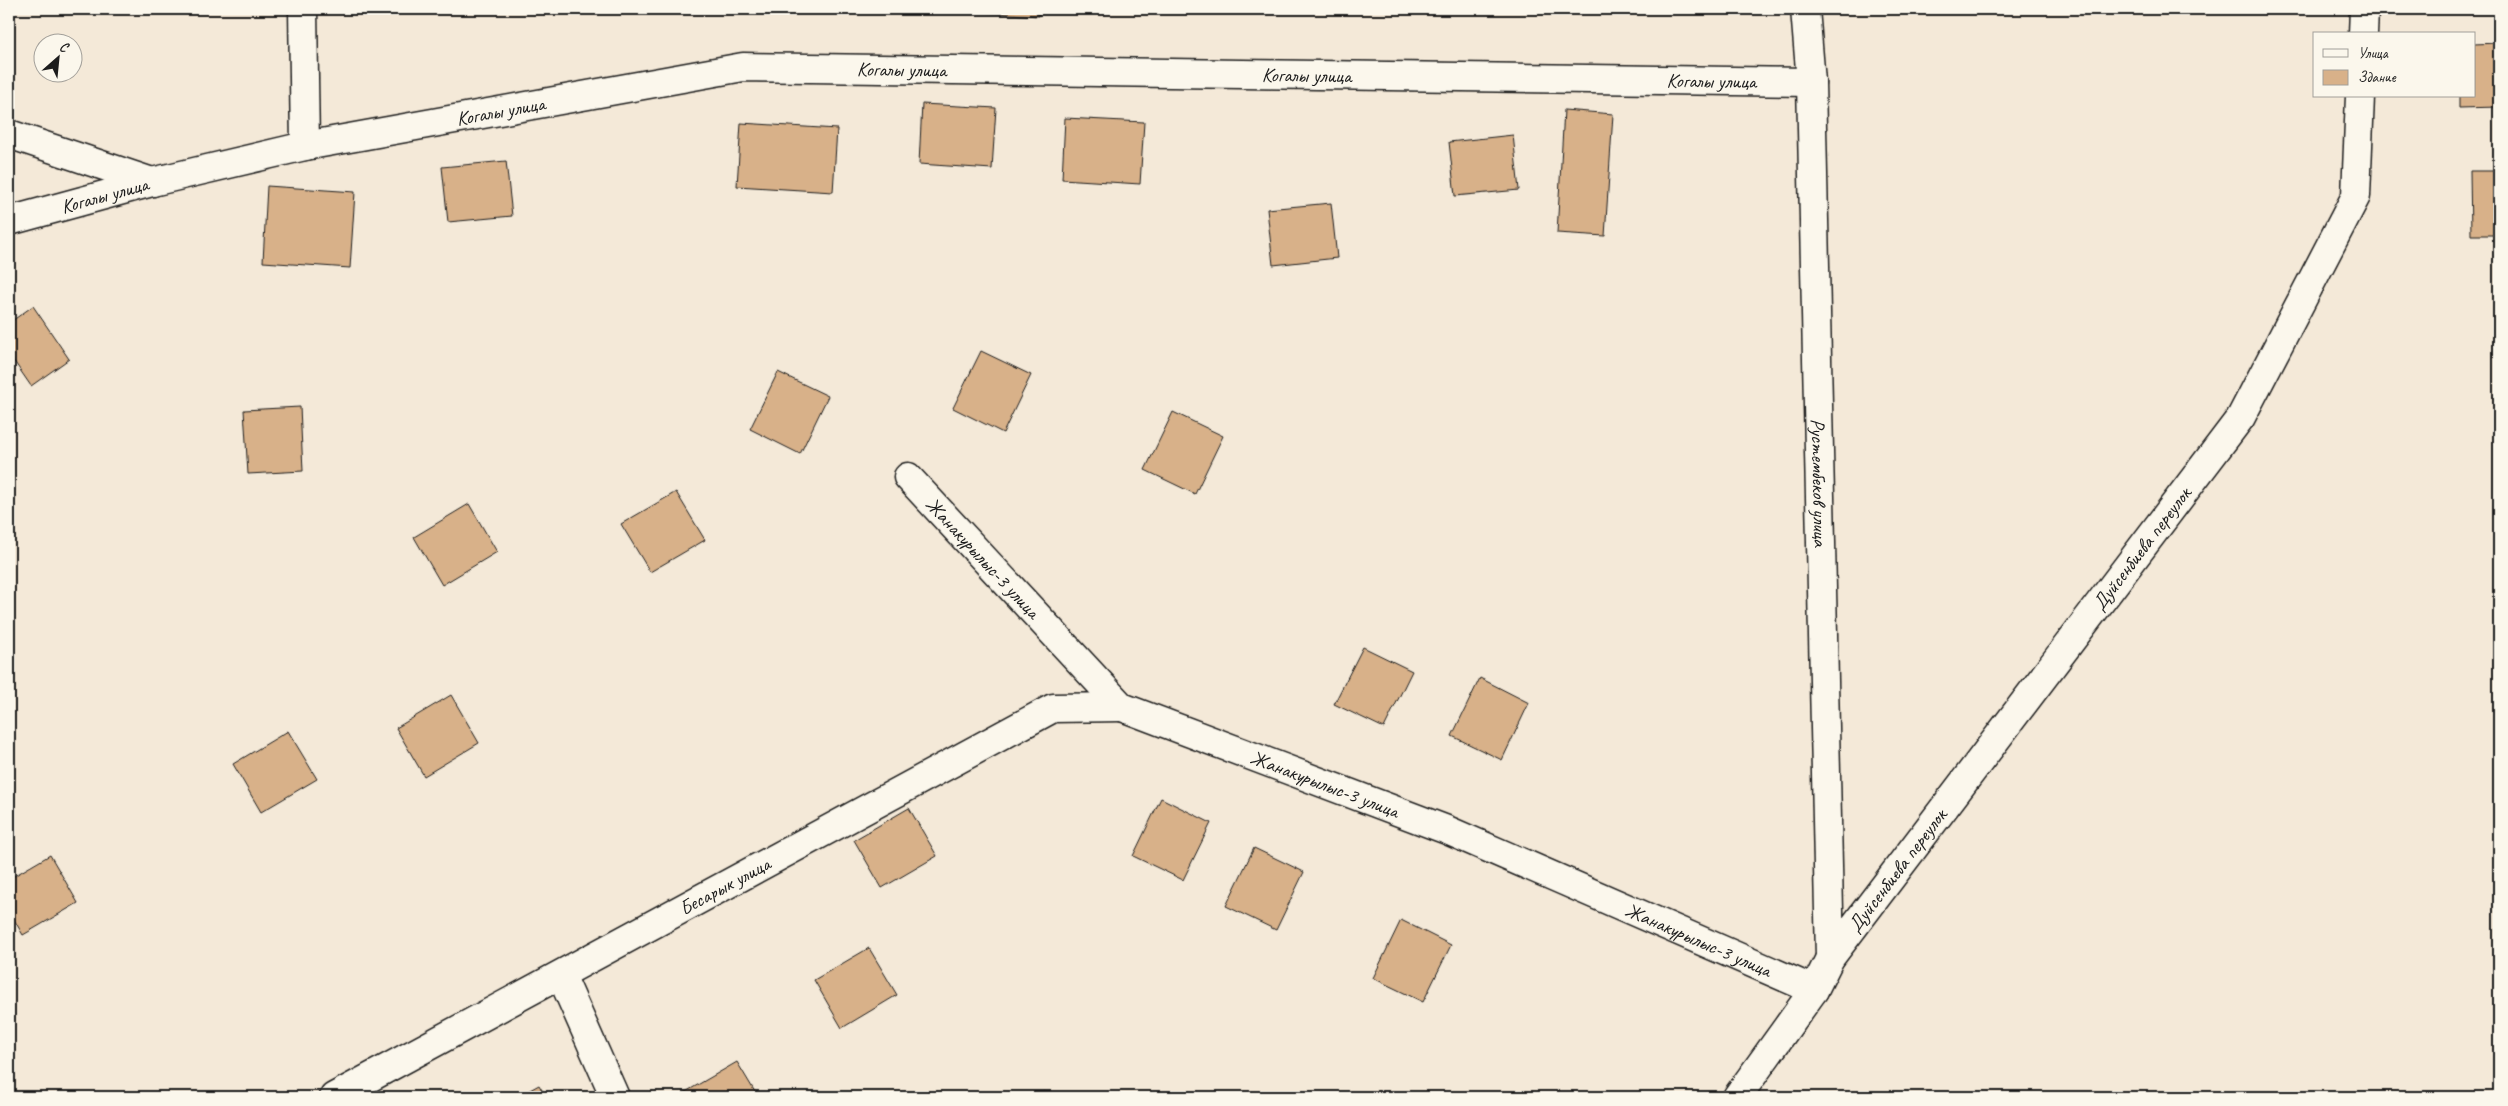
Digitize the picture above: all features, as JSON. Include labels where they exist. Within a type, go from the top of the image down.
[{"type":"street","points":[[303,9],[304,146]]},
{"type":"street","name":"Рустембеков улица","points":[[1805,9],[1811,82],[1830,958]]},
{"type":"street","points":[[2363,32],[2364,9]]},
{"type":"street","name":"Когалы улица","points":[[9,221],[152,182],[304,146],[743,67],[1811,82]]},
{"type":"street","name":"Дуйсенбиева переулок","points":[[1737,1097],[1814,990],[1830,958],[2241,417],[2356,196],[2360,98]]},
{"type":"street","points":[[9,134],[152,182]]},
{"type":"street","name":"Жанакурылыс-3 улица","points":[[908,477],[1122,707],[1447,830],[1814,990]]},
{"type":"street","name":"Бесарык улица","points":[[334,1097],[1053,708],[1122,707]]},
{"type":"street","points":[[561,975],[615,1097]]},
{"type":"building","points":[[964,9],[1039,9],[1039,16],[964,11]]},
{"type":"building","points":[[2499,43],[2499,107],[2459,108],[2459,98],[2476,98],[2476,44]]},
{"type":"building","points":[[922,104],[996,108],[992,169],[919,164]]},
{"type":"building","points":[[1564,110],[1613,114],[1605,236],[1557,233]]},
{"type":"building","points":[[1065,118],[1144,122],[1140,184],[1062,179]]},
{"type":"building","points":[[741,123],[837,129],[833,192],[737,186]]},
{"type":"building","points":[[1513,135],[1519,190],[1455,196],[1449,142]]},
{"type":"building","points":[[506,161],[512,216],[448,222],[442,167]]},
{"type":"building","points":[[2470,171],[2499,171],[2499,235],[2471,235]]},
{"type":"building","points":[[267,186],[355,192],[350,268],[263,262]]},
{"type":"building","points":[[1331,203],[1337,258],[1273,265],[1267,209]]},
{"type":"building","points":[[33,306],[69,359],[31,386],[9,354],[9,323]]},
{"type":"building","points":[[981,351],[1031,375],[1003,433],[953,408]]},
{"type":"building","points":[[778,372],[828,396],[800,454],[750,429]]},
{"type":"building","points":[[300,407],[303,471],[248,474],[244,410]]},
{"type":"building","points":[[1173,412],[1223,436],[1195,494],[1145,470]]},
{"type":"building","points":[[676,492],[705,540],[650,572],[621,524]]},
{"type":"building","points":[[469,504],[497,552],[442,585],[414,537]]},
{"type":"building","points":[[1363,647],[1412,671],[1384,728],[1334,704]]},
{"type":"building","points":[[1480,678],[1529,703],[1502,760],[1452,736]]},
{"type":"building","points":[[451,695],[479,743],[424,776],[396,728]]},
{"type":"building","points":[[288,731],[317,779],[261,812],[233,764]]},
{"type":"building","points":[[1161,798],[1211,823],[1183,880],[1133,856]]},
{"type":"building","points":[[909,808],[937,856],[882,888],[854,840]]},
{"type":"building","points":[[1254,848],[1304,872],[1276,930],[1226,906]]},
{"type":"building","points":[[50,855],[78,903],[23,935],[9,911],[9,879]]},
{"type":"building","points":[[1401,920],[1451,945],[1423,1002],[1373,978]]},
{"type":"building","points":[[869,948],[897,995],[842,1028],[814,980]]},
{"type":"building","points":[[737,1062],[758,1097],[684,1097],[682,1094]]},
{"type":"building","points":[[539,1085],[546,1097],[517,1097]]},
{"type":"building","points":[[1045,1091],[1048,1097],[1035,1097]]}]
